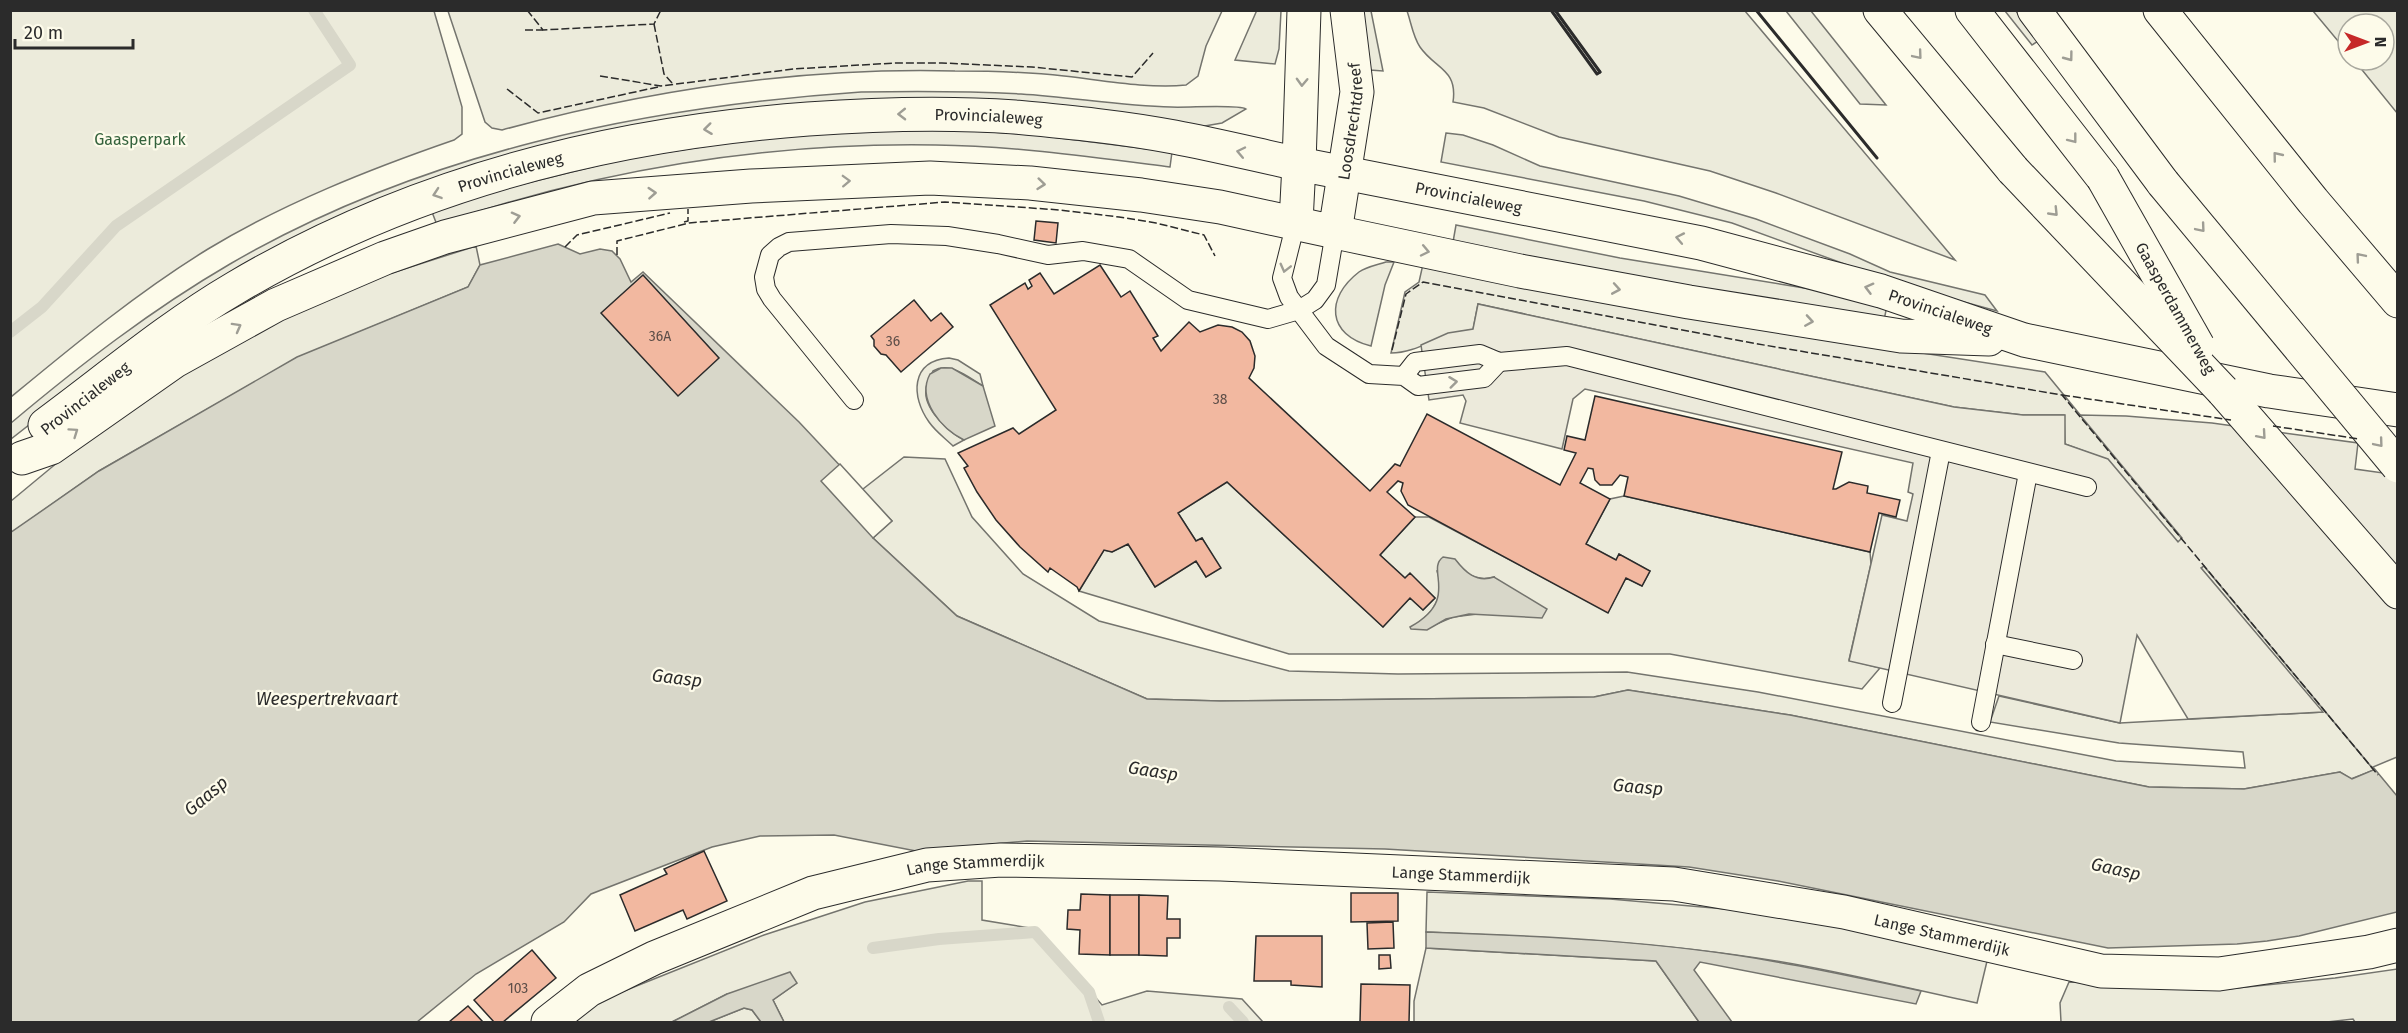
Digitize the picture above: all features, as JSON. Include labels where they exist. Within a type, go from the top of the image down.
[{"type":"main road","points":[[1296,222],[1304,10]]},
{"type":"main road","name":"Loosdrechtdreef","points":[[1335,232],[1357,92],[1347,10]]},
{"type":"main road","points":[[1880,10],[2013,170],[2223,391]]},
{"type":"main road","name":"Gaasperdammerweg","points":[[1972,10],[2103,178],[2223,391],[2397,592]]},
{"type":"main road","points":[[2034,10],[2163,183],[2397,466]]},
{"type":"main road","points":[[2160,10],[2313,201],[2397,301]]},
{"type":"main road","name":"Provincialeweg","points":[[16,463],[41,429],[206,306],[269,268],[341,232],[398,208],[520,167],[655,136],[759,123],[862,115],[939,114],[1015,117],[1172,137],[1344,174],[1701,243],[1881,291],[2024,340],[2269,391],[2397,410]]},
{"type":"main road","name":"Provincialeweg","points":[[16,463],[51,448],[175,361],[276,305],[385,258],[445,237],[593,198],[751,186],[930,178],[1030,183],[1142,195],[1220,207],[1576,282],[1689,302],[1889,334],[2024,340]]},
{"type":"main road","name":"Lange Stammerdijk","points":[[548,1023],[589,990],[654,958],[813,893],[927,865],[1001,860],[1221,864],[1674,884],[1844,912],[2101,971],[2219,974],[2369,952],[2397,945]]},
{"type":"lane","points":[[1296,222],[1282,278],[1289,297],[1326,346],[1369,374],[1404,376],[1418,386],[1484,378],[1499,362],[1568,356],[2087,487]]},
{"type":"lane","points":[[854,400],[766,289],[764,277],[770,255],[789,242],[891,234],[947,236],[1048,255],[1083,251],[1129,259],[1188,300],[1268,319],[1299,310],[1315,300],[1326,285],[1335,232]]},
{"type":"lane","points":[[1892,703],[1941,451]]},
{"type":"lane","points":[[1981,722],[2028,473]]},
{"type":"lane","points":[[1995,644],[2073,660]]},
{"type":"green space","name":"Gaasperpark","points":[[11,10],[434,11],[462,107],[462,134],[454,140],[359,175],[297,202],[237,232],[132,301],[11,397]]},
{"type":"green space","points":[[1257,10],[1281,11],[1279,49],[1275,64],[1235,60]]},
{"type":"green space","points":[[448,11],[1222,11],[1206,46],[1198,76],[1186,85],[1140,85],[1010,72],[840,73],[783,77],[670,93],[613,103],[502,130],[492,128],[485,122]]},
{"type":"green space","points":[[1360,11],[1371,11],[1383,71],[1370,70]]},
{"type":"green space","points":[[1407,11],[1551,11],[1597,74],[1600,71],[1555,11],[1745,11],[1955,260],[1776,193],[1710,171],[1559,137],[1484,108],[1453,102],[1454,91],[1449,76],[1420,47]]},
{"type":"green space","points":[[1786,11],[1811,11],[1886,105],[1860,104]]},
{"type":"green space","points":[[2005,11],[2016,11],[2038,41],[2032,45]]},
{"type":"green space","points":[[2313,11],[2397,11],[2397,113],[2364,72],[2396,72],[2396,12],[2336,12],[2336,39]]},
{"type":"green space","points":[[861,92],[1001,93],[1152,106],[1246,109],[1222,123],[1199,127],[1054,110],[483,167],[47,411],[11,439],[11,423],[90,359],[172,300],[230,264],[303,225],[378,192],[456,165],[535,142],[615,124],[779,99]]},
{"type":"green space","points":[[947,129],[1036,135],[1172,152],[1170,167],[994,147],[873,145],[809,148],[683,163],[620,175],[558,189],[437,225],[432,212],[499,190],[628,158],[754,139],[872,130]]},
{"type":"green space","points":[[1446,133],[1463,135],[1493,145],[1540,166],[1679,196],[1756,219],[1850,254],[1890,272],[1985,295],[1997,311],[1905,286],[1732,223],[1644,201],[1441,162]]},
{"type":"green space","points":[[1456,225],[1620,258],[1841,294],[1887,306],[1884,320],[1767,301],[1453,242]]},
{"type":"green space","points":[[476,246],[480,265],[468,287],[297,358],[99,471],[11,533],[11,501],[93,433],[156,389],[255,330],[379,277]]},
{"type":"green space","points":[[1386,262],[1394,262],[1385,285],[1371,346],[1356,341],[1339,325],[1336,304],[1340,293],[1359,272]]},
{"type":"green space","points":[[1423,264],[1806,335],[2045,372],[2182,539],[2178,542],[2108,460],[2065,444],[2064,415],[2023,415],[1954,407],[1478,304],[1473,330],[1451,334],[1412,350],[1391,353],[1405,292],[1419,282]]},
{"type":"green space","points":[[949,358],[958,360],[980,374],[983,386],[952,369],[939,368],[933,371],[926,389],[928,404],[938,419],[964,440],[953,446],[929,422],[919,402],[917,392],[921,373],[927,366]]},
{"type":"green space","points":[[904,457],[945,459],[972,517],[1023,574],[1099,621],[1289,671],[1398,674],[1627,672],[1758,692],[2116,761],[2245,768],[2243,752],[2119,743],[1990,722],[1999,696],[2120,723],[2322,712],[2201,568],[2204,566],[2374,770],[2351,779],[2340,772],[2244,789],[2149,787],[1790,715],[1628,690],[1594,697],[1220,701],[1147,699],[957,616],[873,538],[863,489]]},
{"type":"green space","points":[[1227,482],[1383,627],[1410,598],[1423,610],[1435,598],[1410,574],[1405,578],[1380,555],[1415,517],[1429,517],[1608,612],[1626,578],[1642,586],[1650,571],[1619,554],[1616,560],[1586,544],[1610,499],[1624,496],[1870,552],[1871,564],[1849,660],[1880,668],[1862,689],[1670,654],[1289,654],[1079,591],[1104,550],[1112,552],[1128,544],[1155,587],[1196,561],[1206,577],[1220,568],[1202,538],[1196,541],[1178,513]],"holes":[[[1457,562],[1464,571],[1473,576],[1494,577],[1477,614],[1453,617],[1432,626],[1423,619],[1436,603],[1440,591],[1437,571]]]},
{"type":"green space","points":[[968,881],[982,881],[982,920],[1036,929],[1102,1005],[1147,991],[1242,999],[1263,1022],[784,1022],[773,1000],[797,983],[727,994],[672,1022],[565,1022],[579,1009],[764,935],[865,902]]},
{"type":"green space","points":[[1427,892],[1610,899],[1805,916],[1988,957],[1977,1003],[1826,970],[1689,949],[1601,941],[1426,932]]},
{"type":"green space","points":[[1426,948],[1656,961],[1699,1022],[1414,1022],[1414,1001]]},
{"type":"green space","points":[[2397,969],[2397,1022],[2355,1022],[2353,1019],[2327,1022],[2061,1022],[2060,1003],[2069,982],[2227,989]]},
{"type":"green space","points":[[744,1008],[752,1010],[761,1022],[709,1022]]},
{"type":"shaded area","points":[[1478,304],[1954,407],[2023,415],[2065,415],[2065,444],[2108,459],[2178,542],[2182,538],[2080,415],[2212,423],[2358,443],[2355,469],[2383,473],[2397,448],[2397,760],[2374,770],[2204,566],[2201,568],[2323,712],[2188,719],[2137,635],[2120,723],[1849,661],[1882,515],[1907,521],[1913,494],[1908,492],[1913,463],[1585,389],[1573,399],[1562,449],[1460,423],[1466,401],[1463,395],[1429,400],[1421,345],[1448,333],[1473,329]]},
{"type":"water","name":"Weespertrekvaart","points":[[558,244],[580,254],[600,249],[612,251],[620,259],[631,282],[643,272],[799,422],[892,521],[873,538],[957,616],[1147,699],[1220,701],[1594,697],[1628,690],[1790,715],[2149,787],[2244,789],[2340,772],[2352,779],[2397,760],[2397,912],[2299,936],[2267,941],[2108,948],[1778,881],[1689,867],[1385,849],[1027,841],[916,851],[834,835],[760,836],[712,847],[591,894],[564,922],[476,974],[417,1022],[11,1022],[10,533],[99,471],[297,357],[468,287],[480,265]]},
{"type":"water","points":[[941,368],[952,368],[983,386],[995,426],[964,440],[947,429],[933,413],[926,394],[930,374]]},
{"type":"water","points":[[1443,557],[1455,559],[1467,572],[1476,577],[1482,579],[1494,577],[1547,609],[1542,618],[1469,614],[1446,619],[1427,630],[1411,629],[1410,627],[1434,606],[1439,586],[1437,569]]},
{"type":"water","points":[[1426,932],[1558,938],[1690,949],[1795,965],[1921,991],[1916,1004],[1700,962],[1694,970],[1732,1022],[1699,1022],[1656,961],[1426,948]]},
{"type":"water","points":[[790,972],[797,983],[773,1000],[784,1022],[761,1022],[752,1010],[744,1008],[709,1022],[672,1022],[727,994]]},
{"type":"pier","points":[[840,464],[892,521],[873,538],[821,481]]},
{"type":"pier","points":[[2398,757],[2397,796],[2373,767]]},
{"type":"building","points":[[1036,221],[1058,223],[1056,243],[1034,240]]},
{"type":"building","points":[[1100,265],[1121,297],[1130,291],[1158,336],[1153,338],[1161,351],[1189,322],[1200,332],[1218,325],[1232,327],[1242,332],[1250,341],[1255,356],[1254,368],[1249,378],[1370,491],[1395,464],[1400,466],[1427,414],[1560,485],[1576,453],[1564,450],[1567,436],[1585,440],[1595,396],[1842,452],[1833,489],[1849,482],[1868,486],[1867,493],[1900,500],[1896,517],[1879,513],[1870,552],[1624,496],[1628,477],[1620,475],[1612,485],[1600,485],[1595,480],[1593,469],[1588,468],[1580,483],[1610,499],[1586,544],[1616,560],[1619,554],[1650,571],[1642,586],[1626,578],[1608,613],[1408,505],[1401,491],[1403,483],[1398,481],[1387,492],[1415,517],[1380,555],[1405,578],[1410,573],[1435,598],[1423,610],[1410,598],[1383,627],[1227,482],[1178,513],[1196,541],[1202,538],[1221,568],[1206,577],[1196,561],[1155,587],[1128,544],[1112,552],[1104,550],[1079,591],[1077,587],[1050,568],[1048,572],[1020,547],[996,520],[977,492],[964,468],[968,466],[958,453],[1013,428],[1019,434],[1056,410],[990,305],[1025,283],[1028,289],[1032,286],[1029,280],[1040,273],[1054,294]]},
{"type":"building","points":[[643,275],[719,358],[678,396],[601,313]]},
{"type":"building","points":[[914,300],[931,321],[941,313],[953,327],[901,372],[886,355],[881,354],[874,346],[871,336]]},
{"type":"building","points":[[704,851],[727,901],[687,919],[683,910],[635,931],[620,895],[667,874],[664,869]]},
{"type":"building","points":[[1351,893],[1398,893],[1398,921],[1351,922]]},
{"type":"building","points":[[1081,894],[1110,895],[1110,955],[1079,954],[1080,930],[1067,929],[1068,910],[1080,910]]},
{"type":"building","points":[[1110,895],[1139,895],[1139,955],[1110,955]]},
{"type":"building","points":[[1139,895],[1168,896],[1167,919],[1180,919],[1180,938],[1167,938],[1167,956],[1139,955]]},
{"type":"building","points":[[1393,922],[1394,948],[1368,949],[1367,923]]},
{"type":"building","points":[[1256,936],[1322,936],[1322,987],[1291,985],[1291,981],[1254,981]]},
{"type":"building","points":[[532,950],[556,978],[503,1022],[494,1022],[474,1000]]},
{"type":"building","points":[[1379,955],[1390,955],[1391,968],[1379,969]]},
{"type":"building","points":[[1361,984],[1410,985],[1409,1022],[1360,1022]]},
{"type":"building","points":[[468,1006],[483,1022],[449,1022]]},
{"type":"waterway","points":[[10,332],[42,307],[116,226],[350,65],[314,10]]},
{"type":"waterway","points":[[873,948],[939,939],[1035,932],[1089,992],[1099,1022]]},
{"type":"waterway","points":[[1229,1007],[1243,1022]]},
{"type":"fence","points":[[527,10],[543,30],[654,24],[661,10]]},
{"type":"fence","points":[[654,24],[664,74],[673,84]]},
{"type":"fence","points":[[525,30],[543,30]]},
{"type":"fence","points":[[600,76],[661,86],[793,69],[895,63],[942,63],[1032,67],[1132,77],[1153,53]]},
{"type":"fence","points":[[507,89],[538,113],[658,87]]},
{"type":"fence","points":[[617,255],[617,241],[689,223],[945,202],[1060,210],[1156,223],[1204,235],[1215,256]]},
{"type":"fence","points":[[684,222],[688,221],[688,209]]},
{"type":"fence","points":[[565,247],[577,235],[670,213]]},
{"type":"fence","points":[[1392,350],[1406,294],[1423,282],[1758,344],[2062,395],[2378,775]]},
{"type":"fence","points":[[2062,395],[2231,420]]},
{"type":"fence","points":[[2273,426],[2359,439]]},
{"type":"wall","points":[[1551,10],[1597,74],[1600,72]]},
{"type":"wall","points":[[1555,10],[1600,72]]},
{"type":"wall","points":[[1756,10],[1877,158]]},
{"type":"water label","name":"Gaasp","points":[[677,678]]},
{"type":"water label","name":"Gaasp","points":[[1153,771]]},
{"type":"water label","name":"Gaasp","points":[[1638,787]]},
{"type":"water label","name":"Gaasp","points":[[206,796]]},
{"type":"water label","name":"Gaasp","points":[[2116,869]]}]
